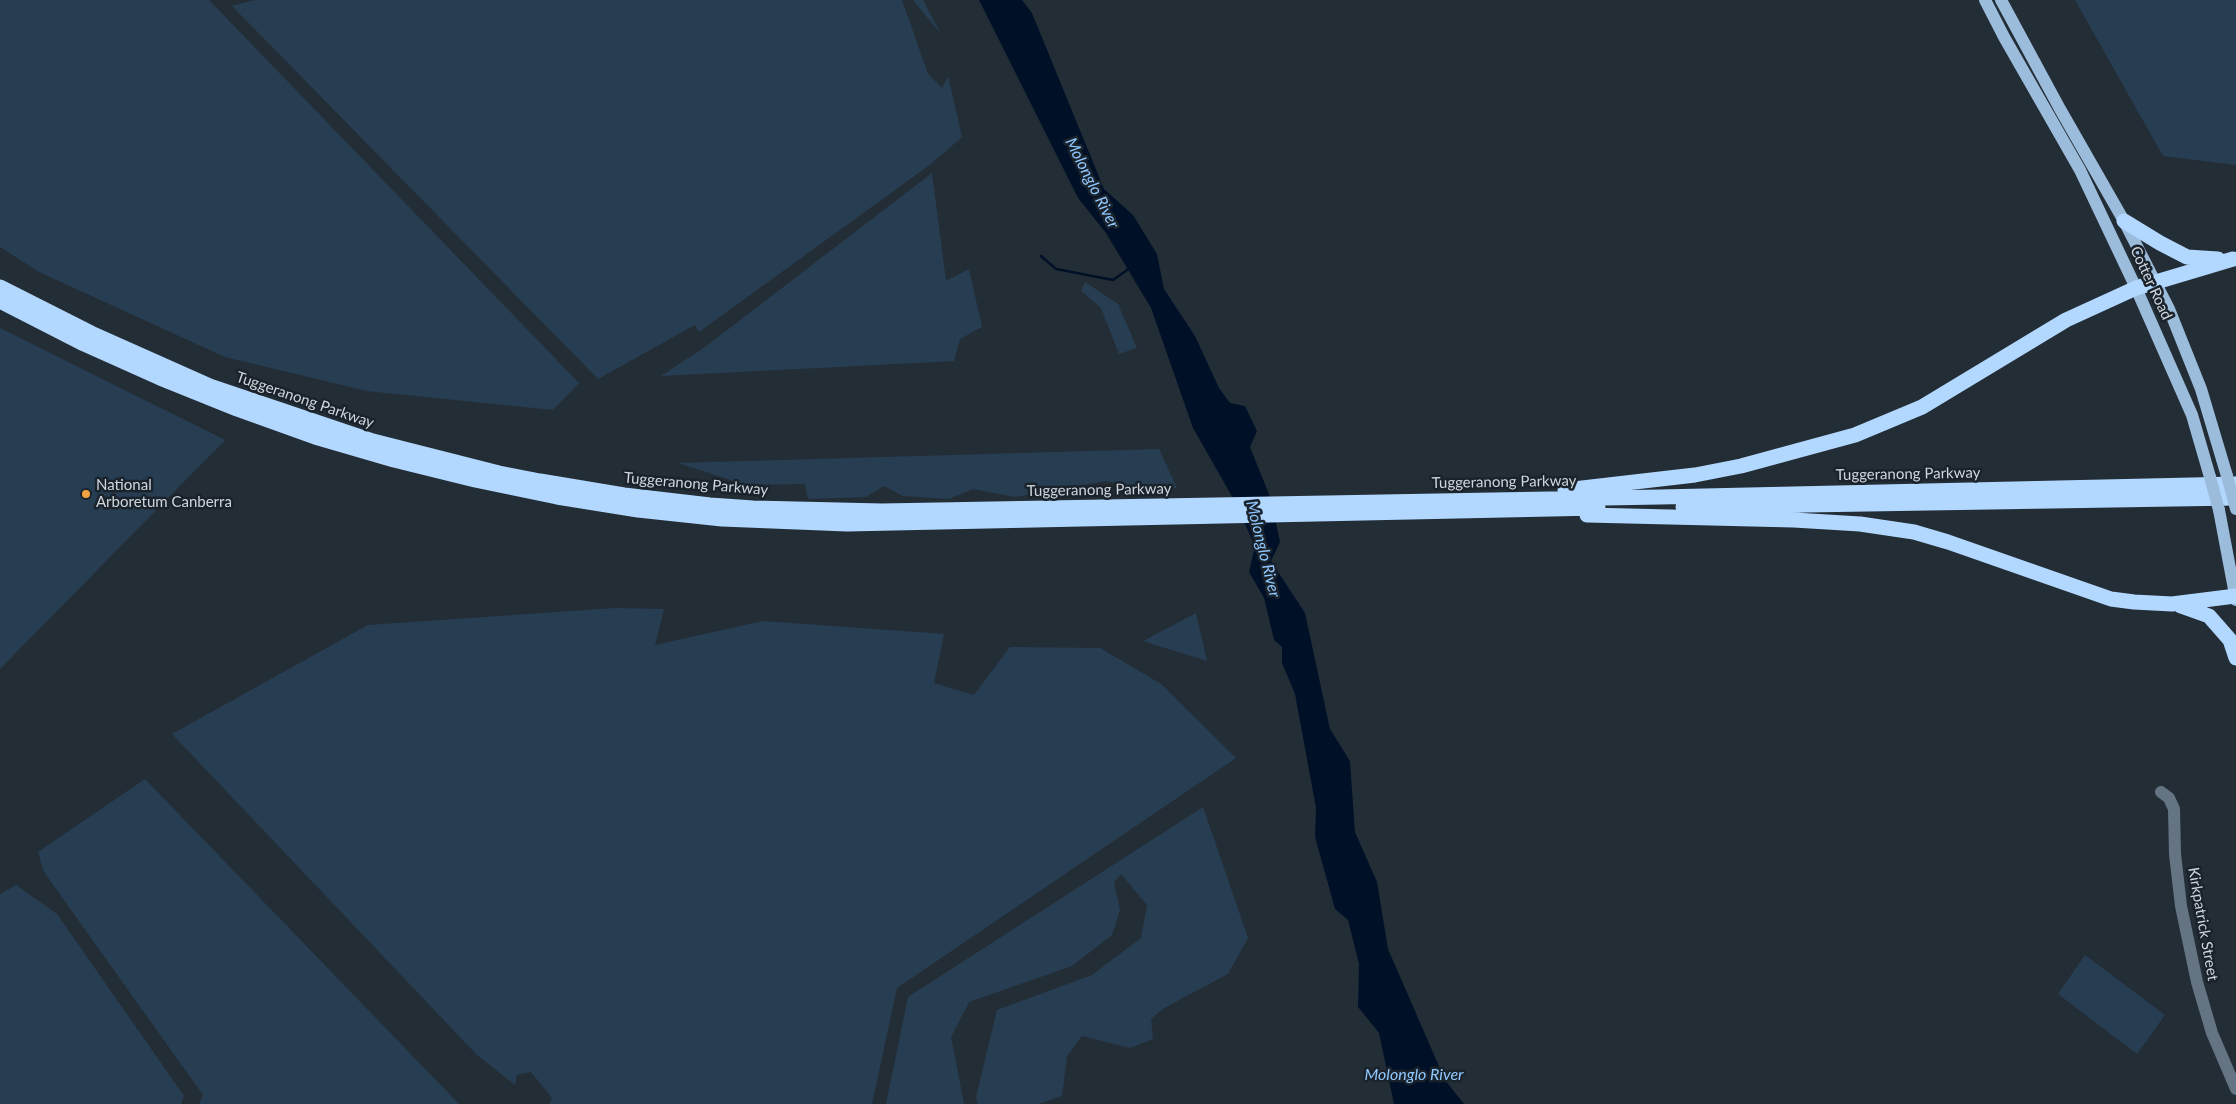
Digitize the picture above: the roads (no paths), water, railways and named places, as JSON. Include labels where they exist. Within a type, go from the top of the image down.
[{"type":"highway","points":[[2124,221],[2187,257],[2234,259]]},
{"type":"highway","points":[[1494,500],[1695,475],[1741,466],[1855,434],[1922,407],[2066,320],[2136,288],[2234,259]]},
{"type":"highway","name":"Tuggeranong Parkway","points":[[0,287],[122,348],[251,401],[373,441],[507,475],[624,495],[753,508],[1123,513]]},
{"type":"highway","name":"Tuggeranong Parkway","points":[[0,300],[54,329],[130,365],[253,415],[394,460],[516,489],[638,510],[763,522],[879,523],[1123,513],[1382,507],[1494,500],[2232,480]]},
{"type":"highway","name":"Tuggeranong Parkway","points":[[1382,507],[1448,511],[2236,498]]},
{"type":"highway","points":[[1448,511],[1794,520],[1868,525],[1914,532],[1948,542],[2111,599],[2172,604],[2236,596]]},
{"type":"highway","points":[[2172,604],[2193,609],[2209,616],[2230,640],[2236,658]]},
{"type":"main road","name":"Cotter Road","points":[[1985,0],[2080,170],[2136,288],[2192,415],[2219,510],[2236,600]]},
{"type":"main road","name":"Cotter Road","points":[[2001,0],[2156,282],[2187,351],[2201,388],[2232,480],[2236,510]]},
{"type":"street","name":"Kirkpatrick Street","points":[[2161,792],[2170,798],[2174,809],[2175,854],[2181,906],[2196,982],[2212,1033],[2236,1089]]},
{"type":"water","name":"Molonglo River","points":[[979,0],[1022,0],[1032,13],[1104,189],[1133,215],[1157,254],[1164,289],[1195,336],[1219,388],[1230,403],[1245,406],[1257,431],[1250,447],[1271,499],[1280,542],[1271,561],[1305,613],[1330,729],[1350,761],[1355,832],[1377,882],[1388,949],[1445,1080],[1464,1104],[1394,1104],[1379,1033],[1358,1007],[1359,964],[1348,920],[1335,909],[1315,837],[1316,808],[1295,694],[1282,663],[1282,647],[1274,640],[1264,598],[1249,572],[1255,546],[1234,500],[1193,428],[1151,308],[1106,233],[1078,198]]},
{"type":"waterway","points":[[1041,256],[1056,269],[1113,280],[1130,268]]},
{"type":"place","name":"National Arboretum Canberra","points":[[86,494]]}]
